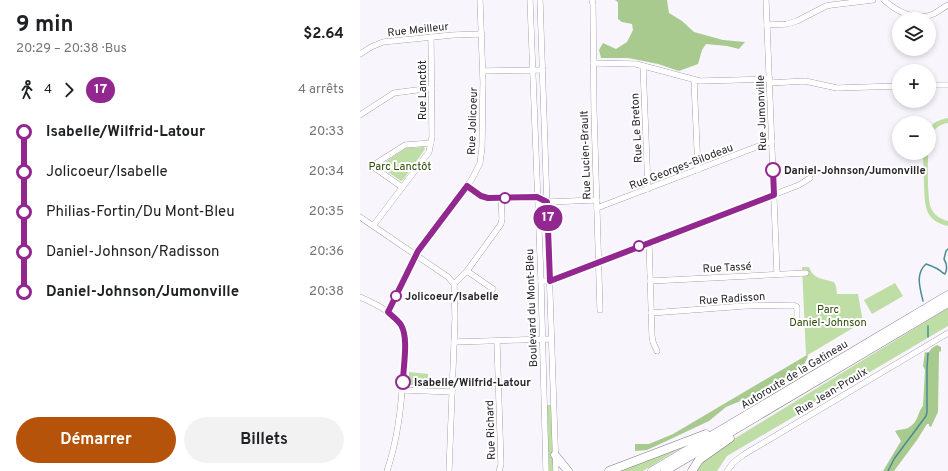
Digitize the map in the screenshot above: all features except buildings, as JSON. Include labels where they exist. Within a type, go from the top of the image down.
[{"type":"highway","name":"Autoroute de la Gatineau","points":[[652,471],[948,295]]},
{"type":"highway","name":"Autoroute de la Gatineau","points":[[665,471],[948,303]]},
{"type":"highway","points":[[692,471],[702,458],[764,412]]},
{"type":"highway","points":[[609,471],[728,426]]},
{"type":"highway","points":[[556,455],[568,471]]},
{"type":"street","name":"Rue Jolicoeur","points":[[388,312],[415,255],[467,186],[476,172],[481,159],[483,71],[480,0]]},
{"type":"street","name":"Boulevard du Mont-Bleu","points":[[530,0],[541,281],[546,471]]},
{"type":"street","name":"Boulevard du Mont-Bleu","points":[[540,0],[556,471]]},
{"type":"street","name":"Rue Lucien-Brault","points":[[592,0],[600,310]]},
{"type":"street","name":"Rue Jumonville","points":[[766,0],[777,274]]},
{"type":"street","points":[[767,25],[787,24],[797,21],[826,6],[873,0]]},
{"type":"street","points":[[884,0],[895,8],[915,16],[931,15],[948,5]]},
{"type":"street","name":"Rue Meilleur","points":[[360,54],[383,42],[482,34]]},
{"type":"street","name":"Rue Lanctôt","points":[[373,226],[429,152],[431,143],[432,88],[431,37]]},
{"type":"street","points":[[594,63],[623,63],[643,66],[694,80],[805,82],[838,88],[892,86]]},
{"type":"street","name":"Rue Le Breton","points":[[643,66],[648,189]]},
{"type":"street","points":[[483,71],[543,70]]},
{"type":"street","points":[[694,80],[698,170]]},
{"type":"street","points":[[936,85],[948,85]]},
{"type":"street","points":[[360,115],[394,93],[432,88]]},
{"type":"street","name":"Rue Georges-Bilodeau","points":[[597,208],[772,141]]},
{"type":"street","points":[[402,187],[372,166],[406,145],[431,143]]},
{"type":"street","points":[[541,281],[550,281],[799,186],[810,178]]},
{"type":"street","points":[[467,186],[485,197],[537,197],[547,202],[597,200]]},
{"type":"street","points":[[454,284],[467,271],[501,224],[501,198]]},
{"type":"street","points":[[360,217],[448,277],[454,284],[455,318],[449,471]]},
{"type":"street","points":[[649,242],[653,342],[657,351]]},
{"type":"street","points":[[540,252],[549,252]]},
{"type":"street","points":[[467,271],[493,289]]},
{"type":"street","name":"Rue Tassé","points":[[650,281],[806,273]]},
{"type":"street","points":[[360,297],[388,312],[401,325],[404,334],[402,390],[395,445],[387,471]]},
{"type":"street","name":"Rue Radisson","points":[[651,313],[793,304],[797,307],[797,324]]},
{"type":"street","name":"Rue Jean-Proulx","points":[[727,471],[743,455],[948,333]]},
{"type":"street","points":[[454,342],[551,339]]},
{"type":"street","name":"Rue Richard","points":[[497,341],[501,465],[499,471]]},
{"type":"street","points":[[402,390],[452,392]]},
{"type":"green space","points":[[615,0],[667,0],[669,13],[682,21],[694,32],[723,40],[745,42],[739,49],[706,44],[702,50],[698,64],[679,71],[658,64],[628,58],[601,58],[599,50],[603,43],[616,49],[627,42],[633,30],[632,24],[622,22],[618,19],[618,2]]},
{"type":"green space","points":[[948,118],[948,123],[936,129],[936,122]]},
{"type":"green space","name":"Parc Lanctôt","points":[[424,147],[425,149],[401,181],[381,167],[382,164],[406,148]]},
{"type":"green space","points":[[923,160],[928,160],[928,189],[931,208],[934,213],[942,219],[948,221],[948,226],[940,224],[930,216],[927,211]]},
{"type":"green space","name":"Parc Daniel-Johnson","points":[[802,267],[809,267],[816,276],[834,282],[837,294],[858,294],[863,322],[806,356]]},
{"type":"green space","points":[[895,283],[903,296],[872,314],[864,300]]},
{"type":"green space","points":[[948,308],[948,326],[727,456],[717,471],[696,471],[700,464],[729,442]]},
{"type":"green space","points":[[937,345],[941,347],[941,351],[939,352],[938,412],[931,427],[927,424],[894,471],[883,471],[901,441],[895,431],[912,426],[923,406],[925,370],[923,366],[925,352],[928,353]]},
{"type":"green space","points":[[807,355],[808,356],[804,365],[770,387],[726,407],[709,421],[647,450],[635,451],[635,444],[649,444],[673,434]]},
{"type":"green space","points":[[409,372],[428,374],[428,386],[409,385]]},
{"type":"green space","points":[[546,405],[552,405],[554,471],[549,471]]},
{"type":"green space","points":[[681,446],[682,447],[643,471],[615,471]]},
{"type":"waterway","points":[[923,301],[919,281],[920,272],[926,264],[937,268],[945,274],[947,266],[944,259],[948,249]]},
{"type":"waterway","points":[[928,326],[928,337]]},
{"type":"waterway","points":[[888,471],[894,459],[926,416],[928,353]]},
{"type":"bus line","name":"17","points":[[403,382],[405,343],[403,329],[398,321],[388,312],[415,255],[467,186],[481,196],[488,198],[537,197],[547,202],[550,281],[774,195],[773,170]]},
{"type":"place","name":"Daniel-Johnson/Jumonville","points":[[773,170]]},
{"type":"place","name":"Jolicoeur/Isabelle","points":[[396,296]]},
{"type":"place","name":"Isabelle/Wilfrid-Latour","points":[[403,382]]}]
